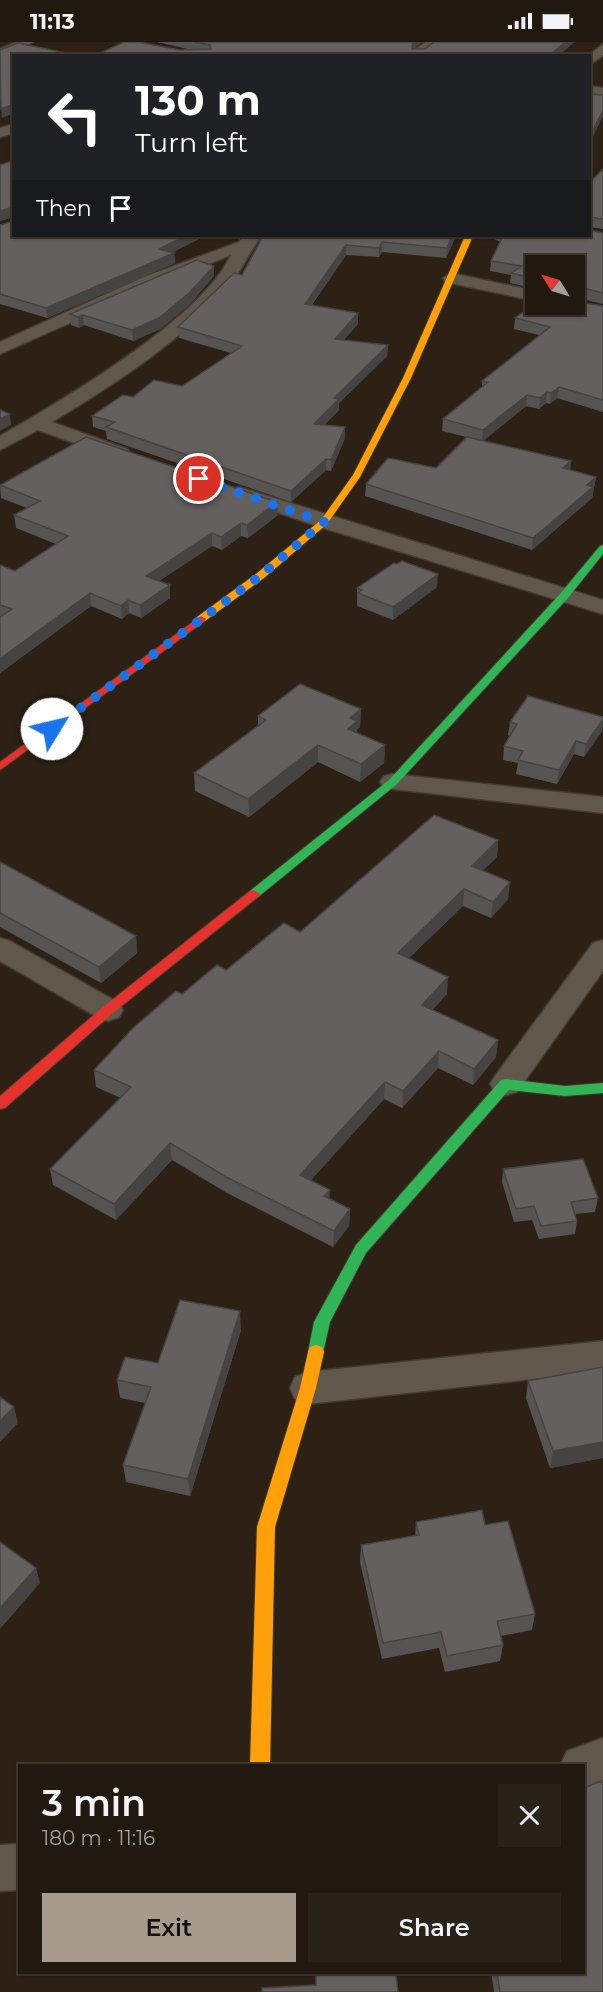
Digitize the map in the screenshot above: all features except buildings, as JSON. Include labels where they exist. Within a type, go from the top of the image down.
[{"type":"street","points":[[0,53],[27,42]]},
{"type":"street","points":[[418,53],[434,42]]},
{"type":"street","points":[[591,60],[603,48]]},
{"type":"street","points":[[0,767],[260,576],[324,522],[357,475],[407,378],[469,237]]},
{"type":"street","points":[[0,349],[135,286],[247,241]]},
{"type":"street","points":[[0,444],[117,371],[186,317],[234,267],[247,241]]},
{"type":"street","points":[[451,278],[525,294]]},
{"type":"street","points":[[37,423],[135,458]]},
{"type":"street","points":[[224,488],[324,522],[603,607]]},
{"type":"street","points":[[0,1104],[108,1010],[393,782],[564,596],[603,548]]},
{"type":"street","points":[[393,782],[603,805]]},
{"type":"street","points":[[0,948],[108,1010]]},
{"type":"street","points":[[260,1764],[266,1527],[308,1388],[322,1322],[361,1249],[506,1084],[603,950]]},
{"type":"street","points":[[506,1084],[565,1091],[603,1088]]},
{"type":"street","points":[[308,1388],[603,1356]]},
{"type":"street","points":[[585,1765],[603,1760]]},
{"type":"street","points":[[0,1868],[18,1867]]},
{"type":"traffic: fast","points":[[254,894],[393,782],[564,596],[603,548]]},
{"type":"traffic: fast","points":[[316,1352],[322,1322],[361,1249],[506,1084],[565,1091],[603,1088]]},
{"type":"traffic: slow","points":[[201,619],[260,576],[324,522],[357,475],[407,378],[469,237]]},
{"type":"traffic: slow","points":[[260,1764],[266,1527],[308,1388],[316,1352]]},
{"type":"traffic: jam","points":[[0,767],[201,619]]},
{"type":"traffic: jam","points":[[0,1104],[108,1010],[254,894]]},
{"type":"route","points":[[52,729],[260,576],[324,522],[199,479]]}]
